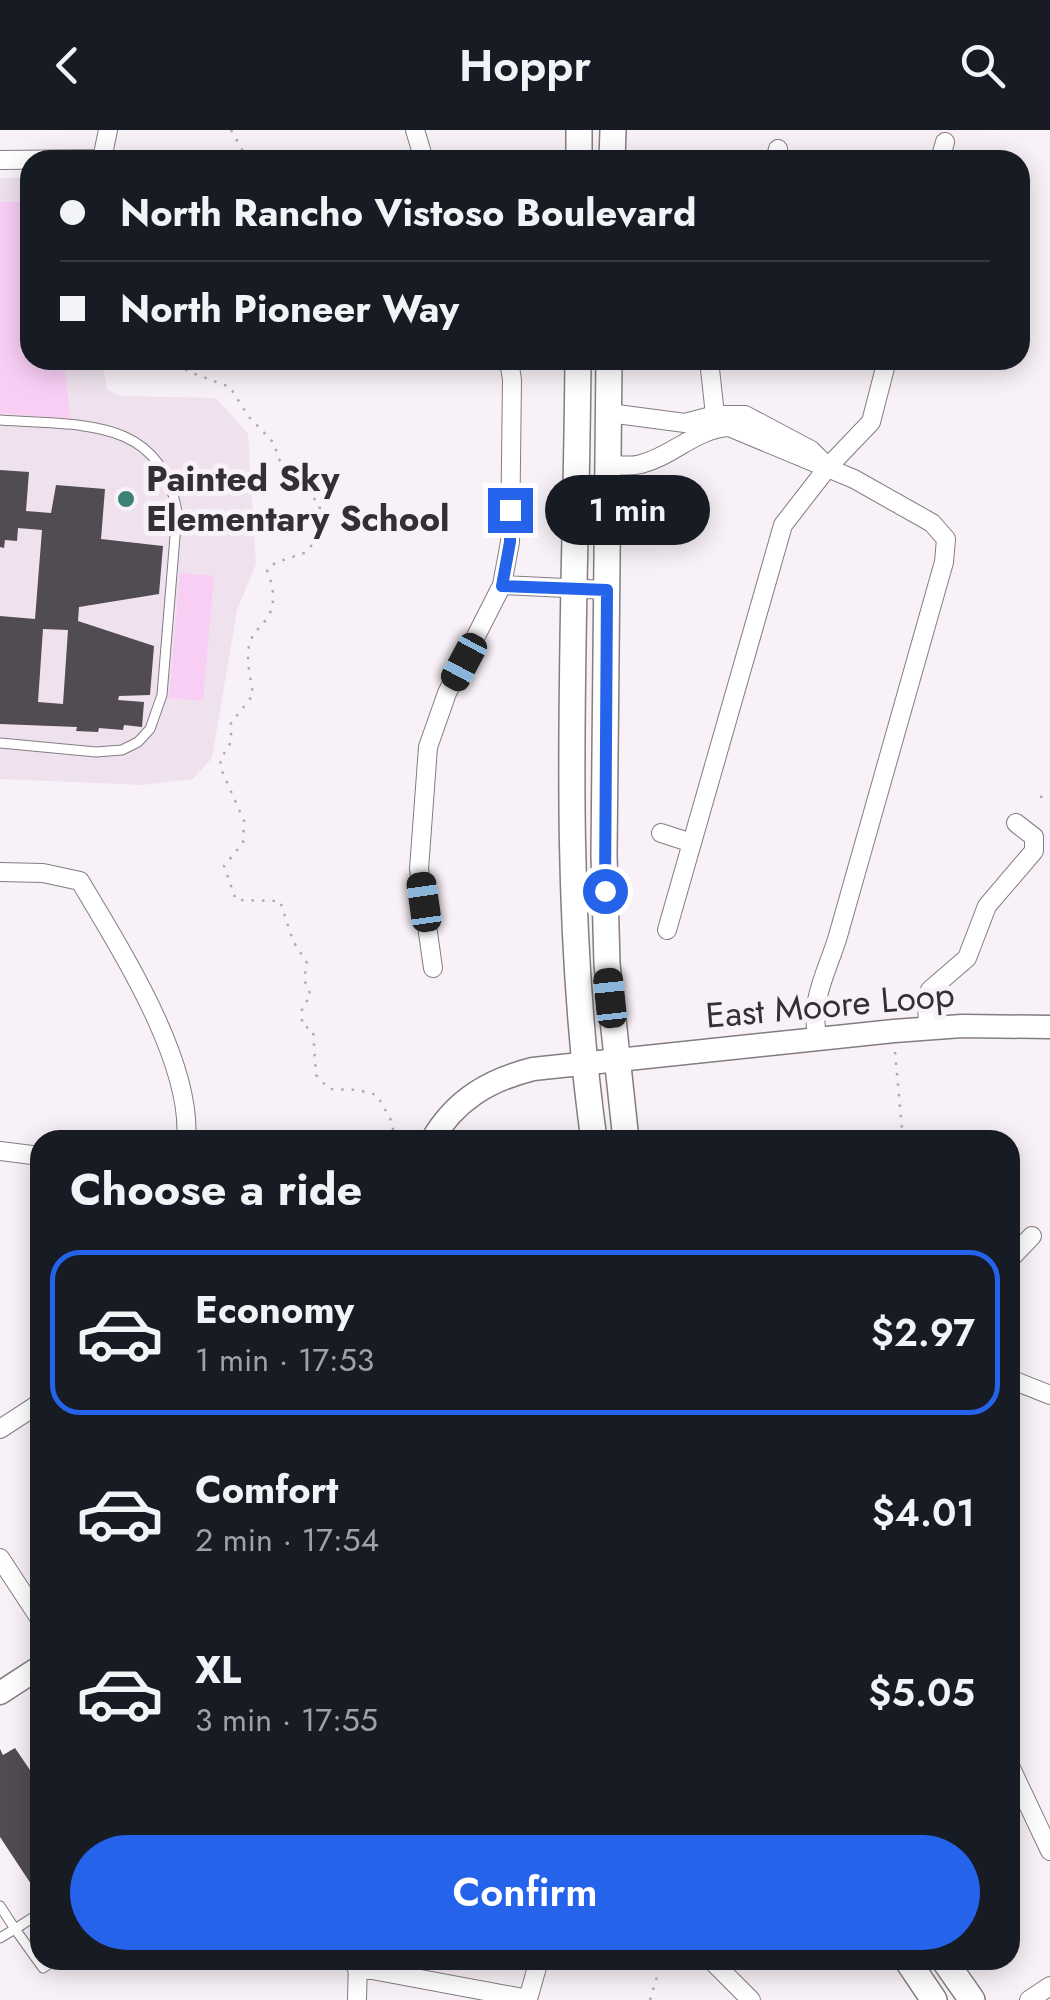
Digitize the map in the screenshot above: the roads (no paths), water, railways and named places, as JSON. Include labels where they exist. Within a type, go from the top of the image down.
[{"type":"main road","points":[[578,370],[574,947],[593,1130]]},
{"type":"main road","points":[[610,370],[604,855],[607,964],[625,1130]]},
{"type":"main road","points":[[914,1970],[934,2000]]},
{"type":"main road","points":[[951,1970],[972,2000]]},
{"type":"street","points":[[434,968],[419,869],[428,746],[447,693],[502,586],[510,542],[510,370]]},
{"type":"street","points":[[709,370],[716,421]]},
{"type":"street","points":[[668,930],[783,524],[870,422],[884,370]]},
{"type":"street","points":[[609,413],[666,422],[716,421],[746,432],[828,467],[932,522],[946,538],[944,562],[819,990],[814,1024],[818,1039]]},
{"type":"street","points":[[608,465],[638,465],[716,421]]},
{"type":"street","points":[[502,586],[607,590]]},
{"type":"street","points":[[928,1028],[930,990],[968,958],[988,906],[1034,851],[1034,837],[1016,823]]},
{"type":"street","points":[[660,833],[692,844]]},
{"type":"street","points":[[0,872],[44,873],[80,881],[174,1056],[188,1118],[187,1130]]},
{"type":"street","name":"East Moore Loop","points":[[440,1130],[458,1106],[488,1084],[533,1069],[928,1028],[1050,1027]]},
{"type":"street","points":[[0,1151],[30,1155]]},
{"type":"street","points":[[1020,1249],[1032,1236]]},
{"type":"street","points":[[1020,1383],[1050,1395]]},
{"type":"street","points":[[0,1429],[30,1410]]},
{"type":"street","points":[[0,1558],[30,1603]]},
{"type":"street","points":[[0,1693],[30,1674]]},
{"type":"street","points":[[1020,1787],[1050,1850]]},
{"type":"street","points":[[357,1970],[357,2000]]},
{"type":"street","points":[[386,1970],[528,1999],[537,1970]]},
{"type":"street","points":[[721,1970],[752,2000]]},
{"type":"street","points":[[1029,2000],[1050,1986]]},
{"type":"lane","points":[[0,420],[114,430],[134,439],[164,469],[174,490],[177,512],[162,695],[150,729],[138,742],[122,750],[96,752],[0,743]]},
{"type":"lane","points":[[0,1906],[30,1950]]},
{"type":"lane","points":[[0,1938],[30,1919]]},
{"type":"place","name":"Painted Sky Elementary School","points":[[126,499]]}]
